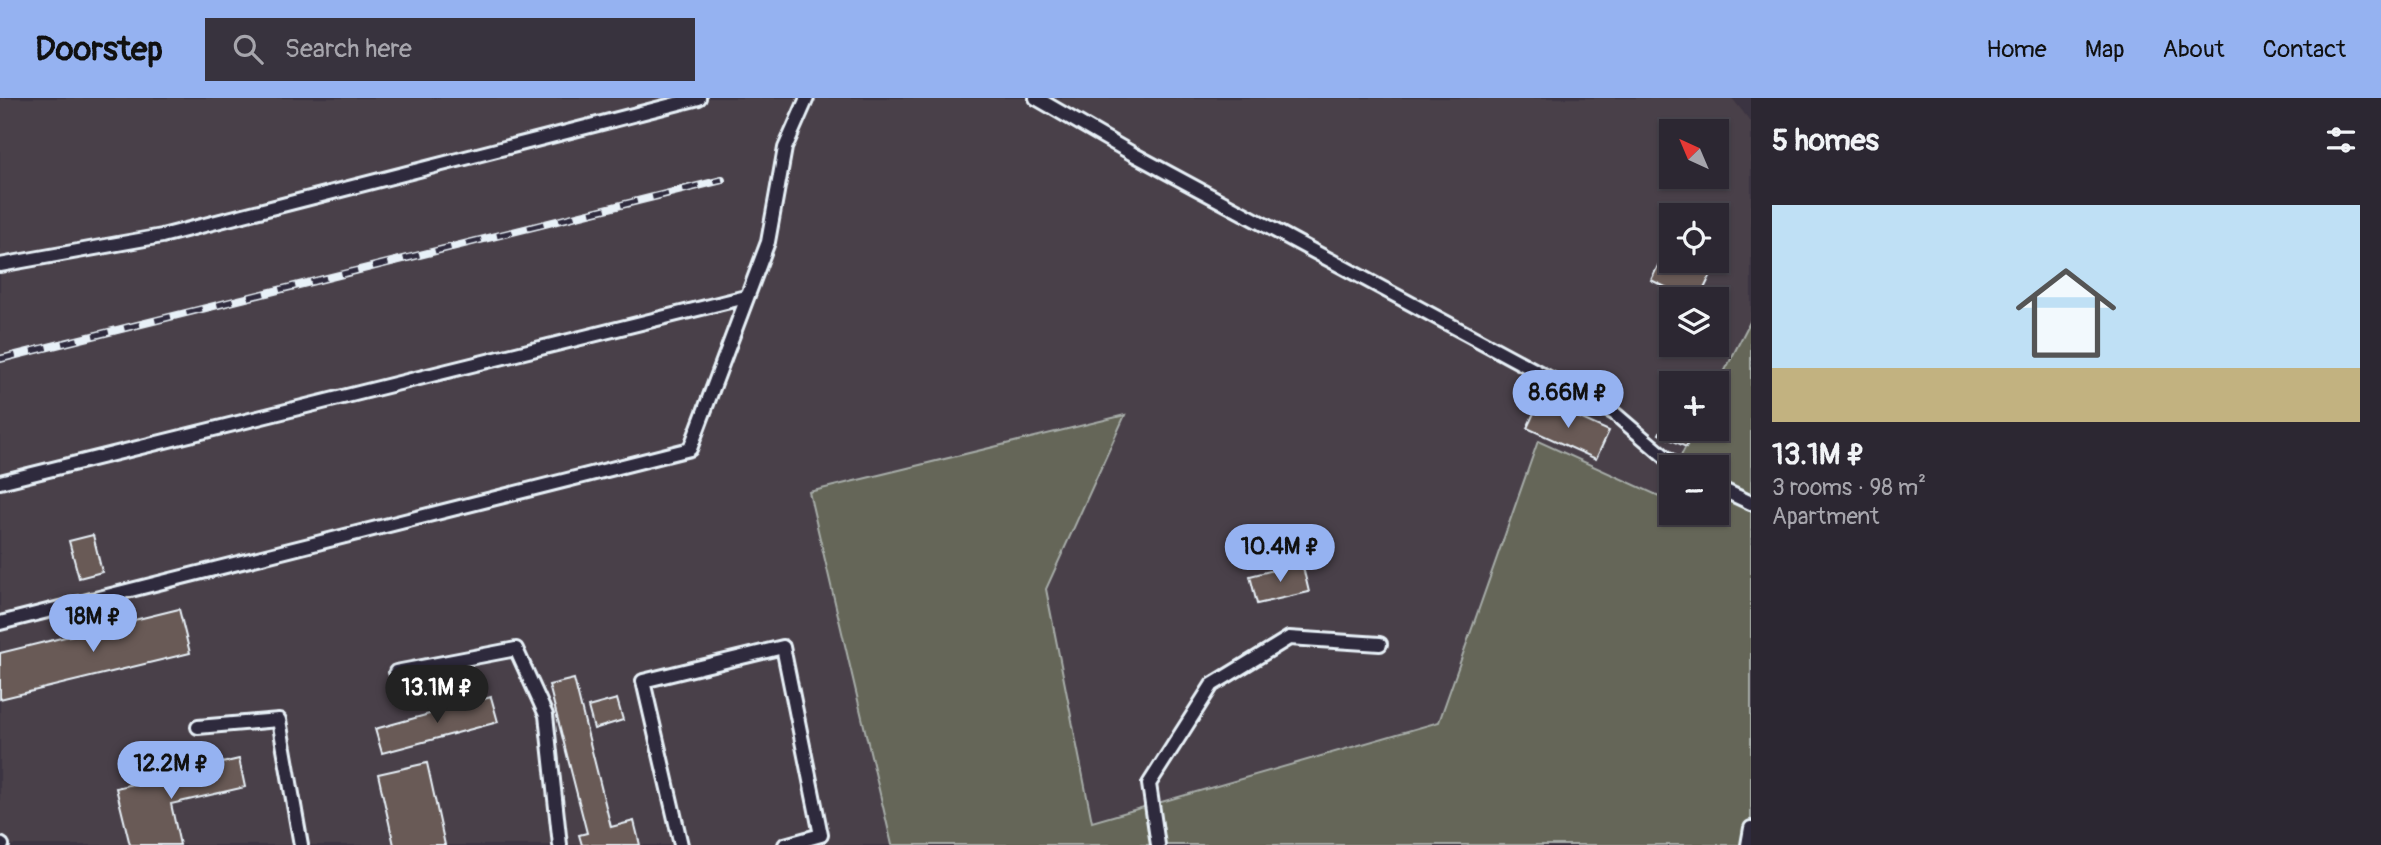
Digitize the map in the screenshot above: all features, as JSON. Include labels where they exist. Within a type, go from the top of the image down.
[{"type":"lane","points":[[0,265],[162,236],[699,98]]},
{"type":"lane","points":[[0,623],[690,449],[768,242],[785,148],[807,98]]},
{"type":"lane","points":[[1036,98],[1133,154],[1614,413],[1663,455]]},
{"type":"lane","points":[[0,482],[746,297]]},
{"type":"lane","points":[[1729,492],[1751,503]]},
{"type":"lane","points":[[1158,845],[1149,784],[1212,685],[1289,638],[1380,644]]},
{"type":"lane","points":[[681,845],[643,681],[783,647],[821,835],[785,845]]},
{"type":"lane","points":[[396,672],[516,649],[546,715],[560,845]]},
{"type":"lane","points":[[198,727],[279,720],[302,845]]},
{"type":"lane","points":[[1748,845],[1751,828]]},
{"type":"shaded area","points":[[0,98],[1732,98],[1751,122],[1751,320],[1725,371],[1659,371],[1659,441],[1689,441],[1681,455],[1659,455],[1659,496],[1538,441],[1439,722],[1092,822],[1046,589],[1125,416],[809,492],[892,845],[0,845]]},
{"type":"green space","points":[[1751,320],[1751,845],[892,845],[809,492],[1125,415],[1046,589],[1092,822],[1439,722],[1538,441],[1659,496],[1659,525],[1729,525],[1729,455],[1681,455],[1689,441],[1729,441],[1729,371],[1725,371]]},
{"type":"building","points":[[1659,264],[1659,273],[1712,273],[1705,287],[1665,287],[1651,280]]},
{"type":"building","points":[[1540,400],[1609,431],[1596,459],[1527,428]]},
{"type":"building","points":[[1674,441],[1689,441],[1686,447]]},
{"type":"building","points":[[93,535],[102,572],[79,578],[69,541]]},
{"type":"building","points":[[1302,563],[1309,592],[1257,604],[1250,576]]},
{"type":"building","points":[[179,609],[190,653],[0,699],[0,653]]},
{"type":"building","points":[[574,679],[611,827],[634,821],[640,845],[582,845],[579,835],[587,833],[549,685]]},
{"type":"building","points":[[491,697],[498,722],[382,753],[375,729]]},
{"type":"building","points":[[617,699],[623,720],[594,729],[588,707]]},
{"type":"building","points":[[239,759],[245,787],[171,804],[180,845],[130,845],[116,788]]},
{"type":"building","points":[[427,763],[445,845],[394,845],[378,774]]},
{"type":"railway","points":[[0,359],[722,180]]}]
